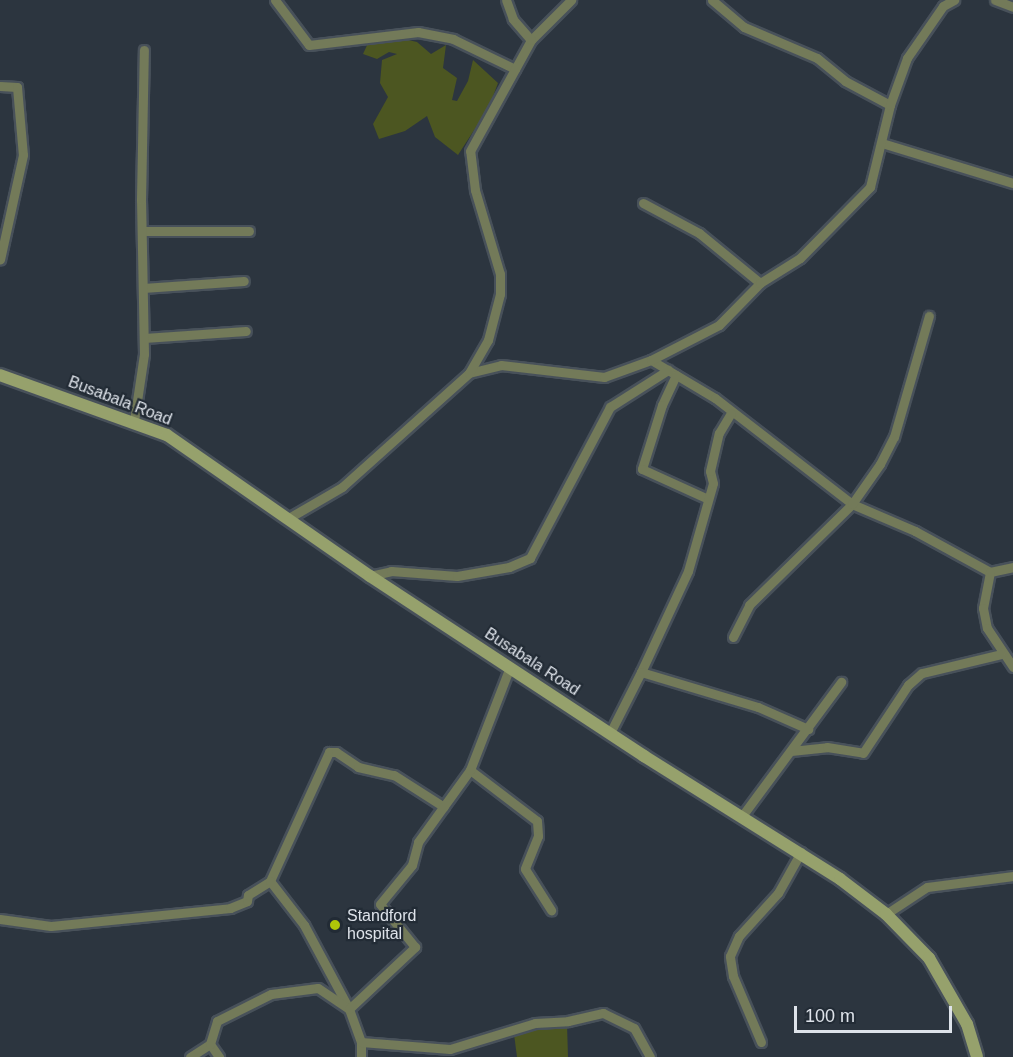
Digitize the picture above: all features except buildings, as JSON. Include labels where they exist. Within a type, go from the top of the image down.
[{"type":"street","points":[[275,0],[309,45],[418,32],[453,39],[515,69]]},
{"type":"street","points":[[506,0],[513,19],[531,40]]},
{"type":"street","points":[[287,519],[342,487],[469,373],[493,326],[501,286],[497,255],[475,190],[470,151],[531,40],[571,0]]},
{"type":"street","points":[[712,0],[753,33],[817,58],[844,81],[890,105]]},
{"type":"street","points":[[469,373],[510,365],[595,378],[651,360],[719,325],[760,283],[800,258],[852,209],[870,187],[890,105],[907,58],[942,3],[954,0]]},
{"type":"street","points":[[995,0],[1013,7]]},
{"type":"street","points":[[134,421],[144,338],[142,231],[144,50]]},
{"type":"street","points":[[0,86],[17,87],[23,155],[0,260]]},
{"type":"street","points":[[882,143],[1013,183]]},
{"type":"street","points":[[643,202],[699,233],[760,283]]},
{"type":"street","points":[[142,231],[249,231]]},
{"type":"street","points":[[143,288],[244,281]]},
{"type":"street","points":[[734,637],[749,605],[852,504],[894,437],[929,315]]},
{"type":"street","points":[[144,338],[246,331]]},
{"type":"street","points":[[651,360],[710,394],[731,413],[852,504],[915,531],[990,572],[1013,567]]},
{"type":"street","points":[[672,372],[641,466],[645,473],[708,499]]},
{"type":"street","points":[[370,576],[391,571],[457,576],[509,567],[530,558],[610,406],[672,372]]},
{"type":"street","name":"Busabala Road","points":[[0,375],[134,421],[167,435],[370,576],[610,733],[801,852],[886,914],[929,958],[967,1024],[977,1057]]},
{"type":"street","points":[[610,733],[688,571],[708,499],[719,433],[731,413]]},
{"type":"street","points":[[990,572],[983,608],[987,628],[1001,654],[1013,667]]},
{"type":"street","points":[[791,751],[827,747],[863,753],[908,685],[922,673],[1001,654]]},
{"type":"street","points":[[349,1009],[415,947],[380,904],[412,865],[418,842],[470,770],[510,667]]},
{"type":"street","points":[[641,672],[758,707],[808,729]]},
{"type":"street","points":[[742,816],[841,681]]},
{"type":"street","points":[[0,919],[51,926],[230,908],[247,901],[254,889],[270,882],[328,752],[336,752],[358,767],[394,776],[444,807]]},
{"type":"street","points":[[470,770],[537,821],[538,836],[525,869],[551,910]]},
{"type":"street","points":[[761,1042],[733,976],[730,957],[739,936],[774,899],[801,852]]},
{"type":"street","points":[[886,914],[927,887],[1013,876]]},
{"type":"street","points":[[270,882],[304,925],[349,1009],[362,1042],[361,1057]]},
{"type":"street","points":[[190,1057],[210,1044],[218,1021],[271,994],[318,988],[349,1009]]},
{"type":"street","points":[[362,1042],[450,1049],[535,1023],[568,1021],[603,1013],[634,1028],[650,1057]]},
{"type":"street","points":[[210,1044],[219,1057]]},
{"type":"green space","points":[[395,37],[417,42],[431,54],[446,45],[443,68],[457,78],[452,100],[457,101],[468,81],[473,60],[498,83],[489,107],[458,155],[435,137],[427,116],[405,131],[379,139],[373,124],[388,97],[380,83],[382,60],[397,54],[389,52],[377,59],[363,54],[369,41]]},
{"type":"green space","points":[[567,1024],[568,1057],[517,1057],[514,1034]]},
{"type":"place","name":"Standford hospital","points":[[335,925]]}]
